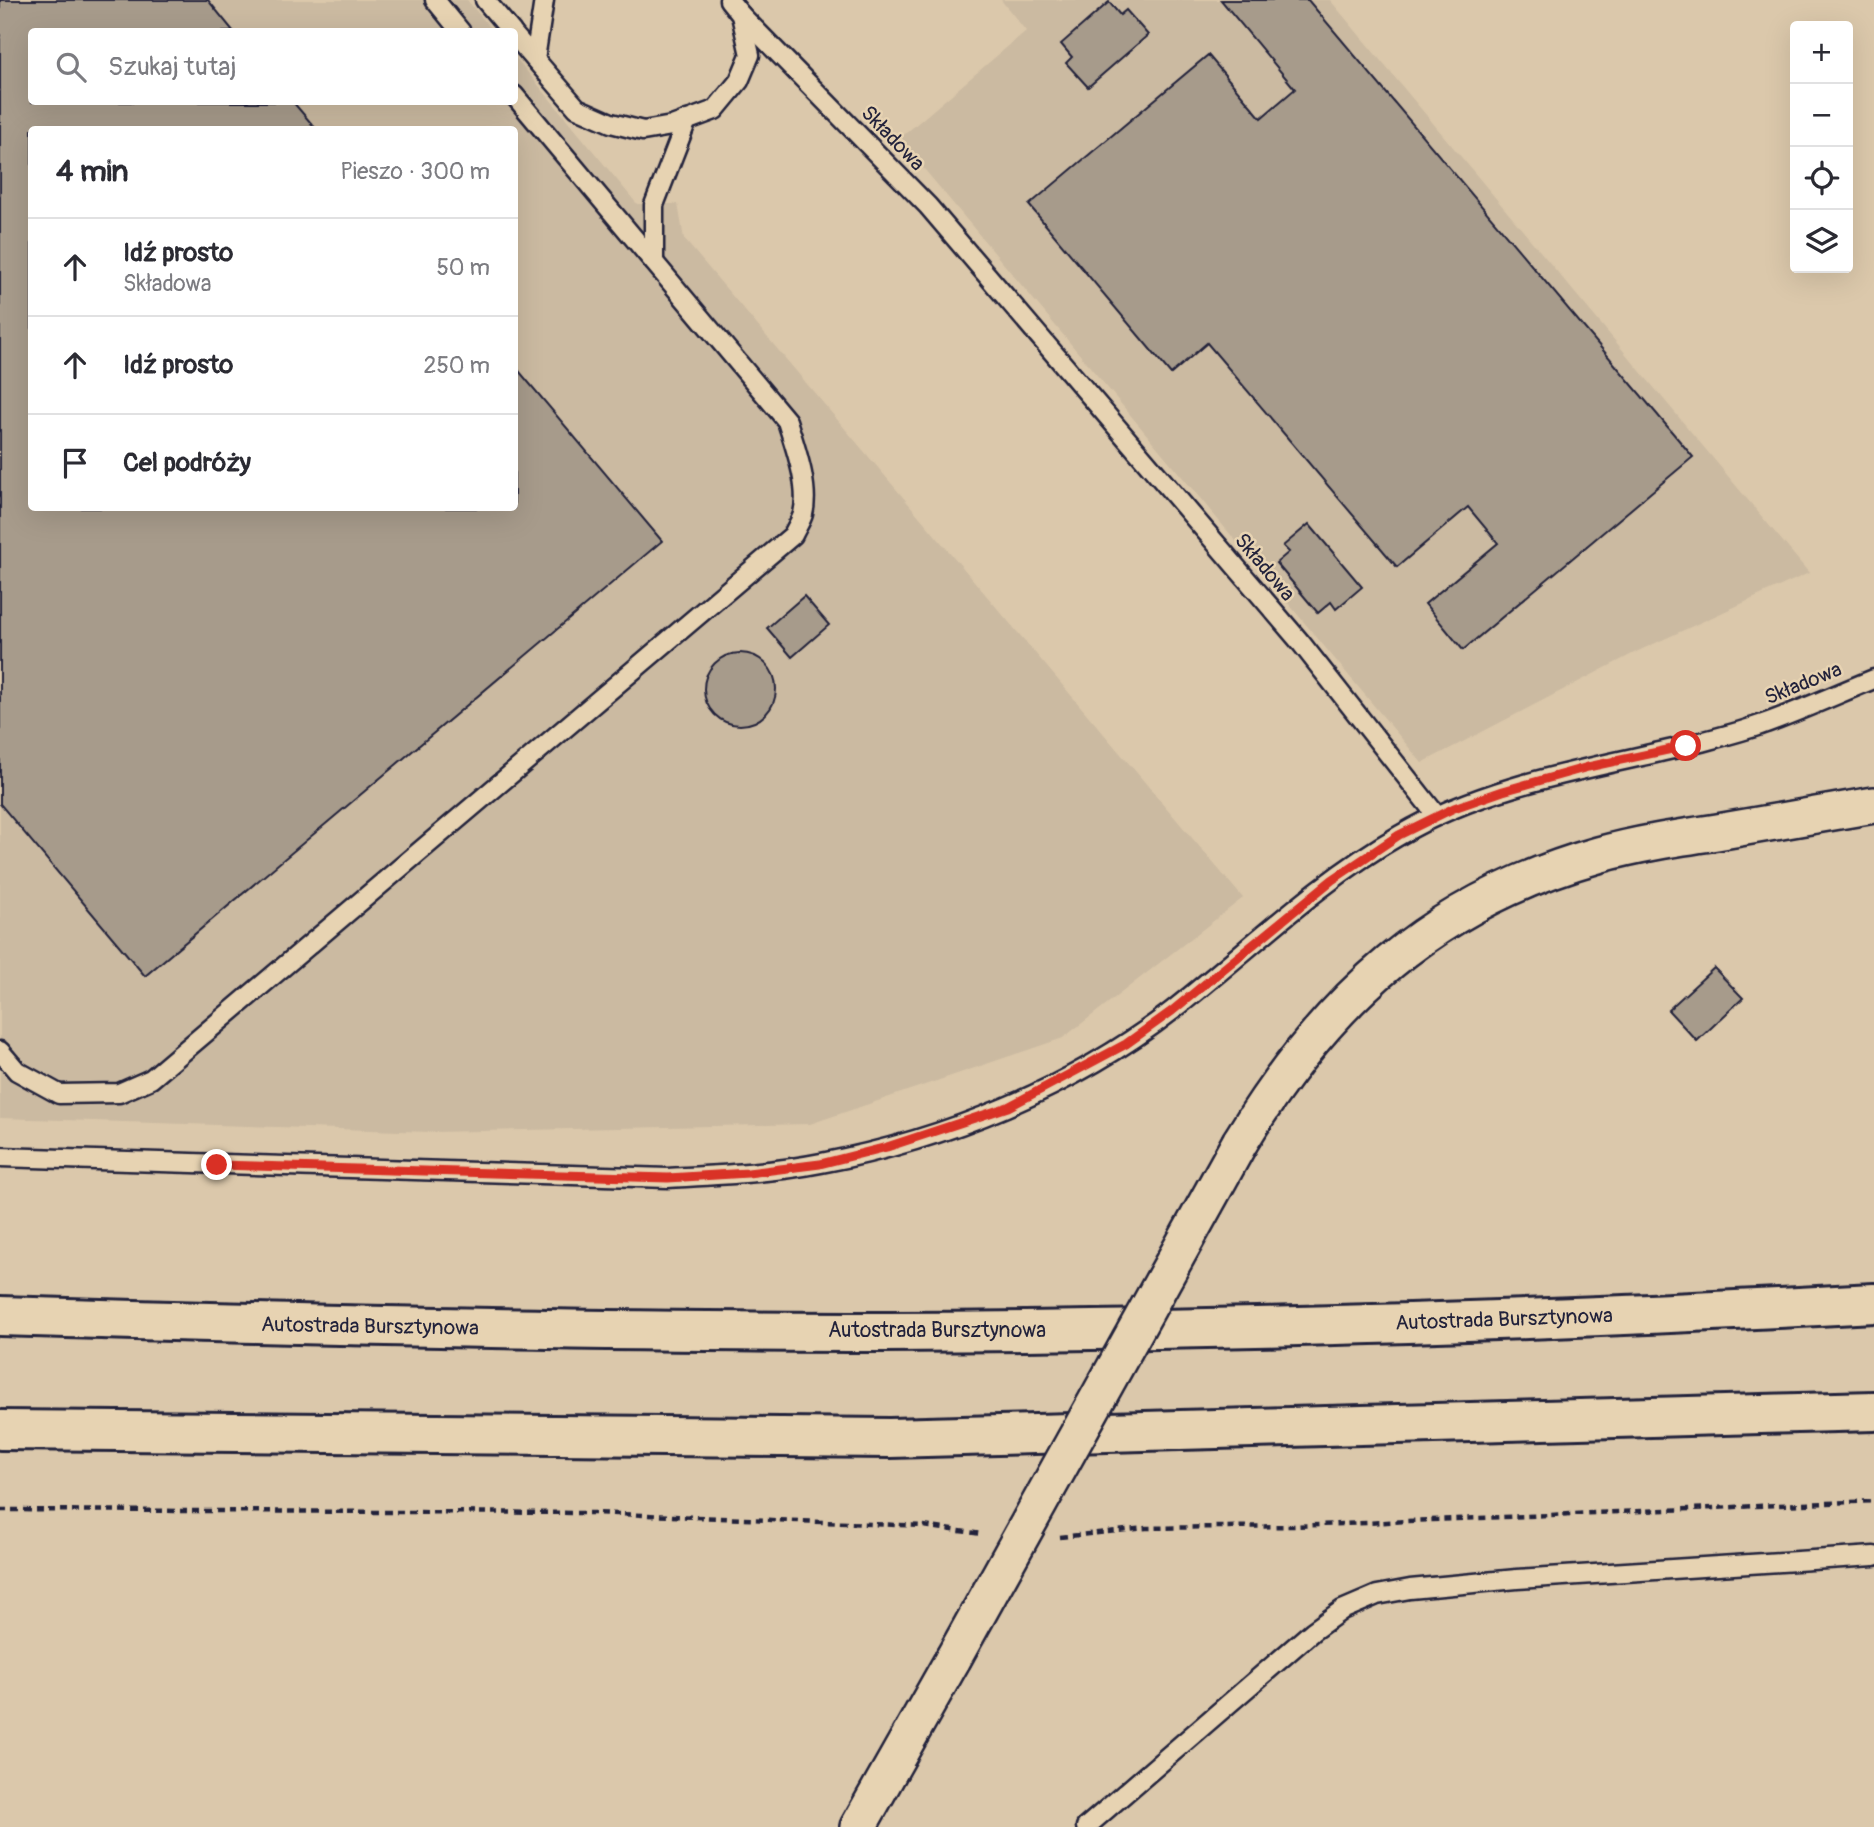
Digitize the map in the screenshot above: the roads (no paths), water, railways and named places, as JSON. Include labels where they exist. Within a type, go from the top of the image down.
[{"type":"highway","name":"Autostrada Bursztynowa","points":[[0,1316],[405,1328],[887,1332],[1366,1324],[1874,1303]]},
{"type":"highway","points":[[0,1430],[890,1438],[1874,1411]]},
{"type":"street","points":[[858,1827],[1240,1142],[1293,1064],[1339,1007],[1403,950],[1437,925],[1492,894],[1601,854],[1653,842],[1874,805]]},
{"type":"lane","points":[[435,0],[458,28]]},
{"type":"lane","points":[[485,0],[509,28]]},
{"type":"lane","points":[[535,59],[544,0]]},
{"type":"lane","name":"Składowa","points":[[729,0],[928,206],[1301,643],[1437,816],[1454,808],[1588,767],[1686,746],[1762,725],[1874,679]]},
{"type":"lane","points":[[518,39],[577,108],[643,131],[715,110],[739,81],[750,55],[741,15]]},
{"type":"lane","points":[[0,1051],[17,1071],[59,1094],[120,1093],[151,1079],[793,535],[803,514],[803,488],[799,458],[787,421],[518,100]]},
{"type":"lane","points":[[654,262],[654,205],[687,120]]},
{"type":"lane","points":[[0,1157],[668,1178],[748,1173],[834,1160],[887,1147],[1008,1107],[1126,1044],[1172,1011],[1332,880],[1399,835],[1437,816]]},
{"type":"lane","points":[[1086,1827],[1313,1631],[1342,1610],[1377,1595],[1410,1589],[1517,1579],[1874,1556]]}]
